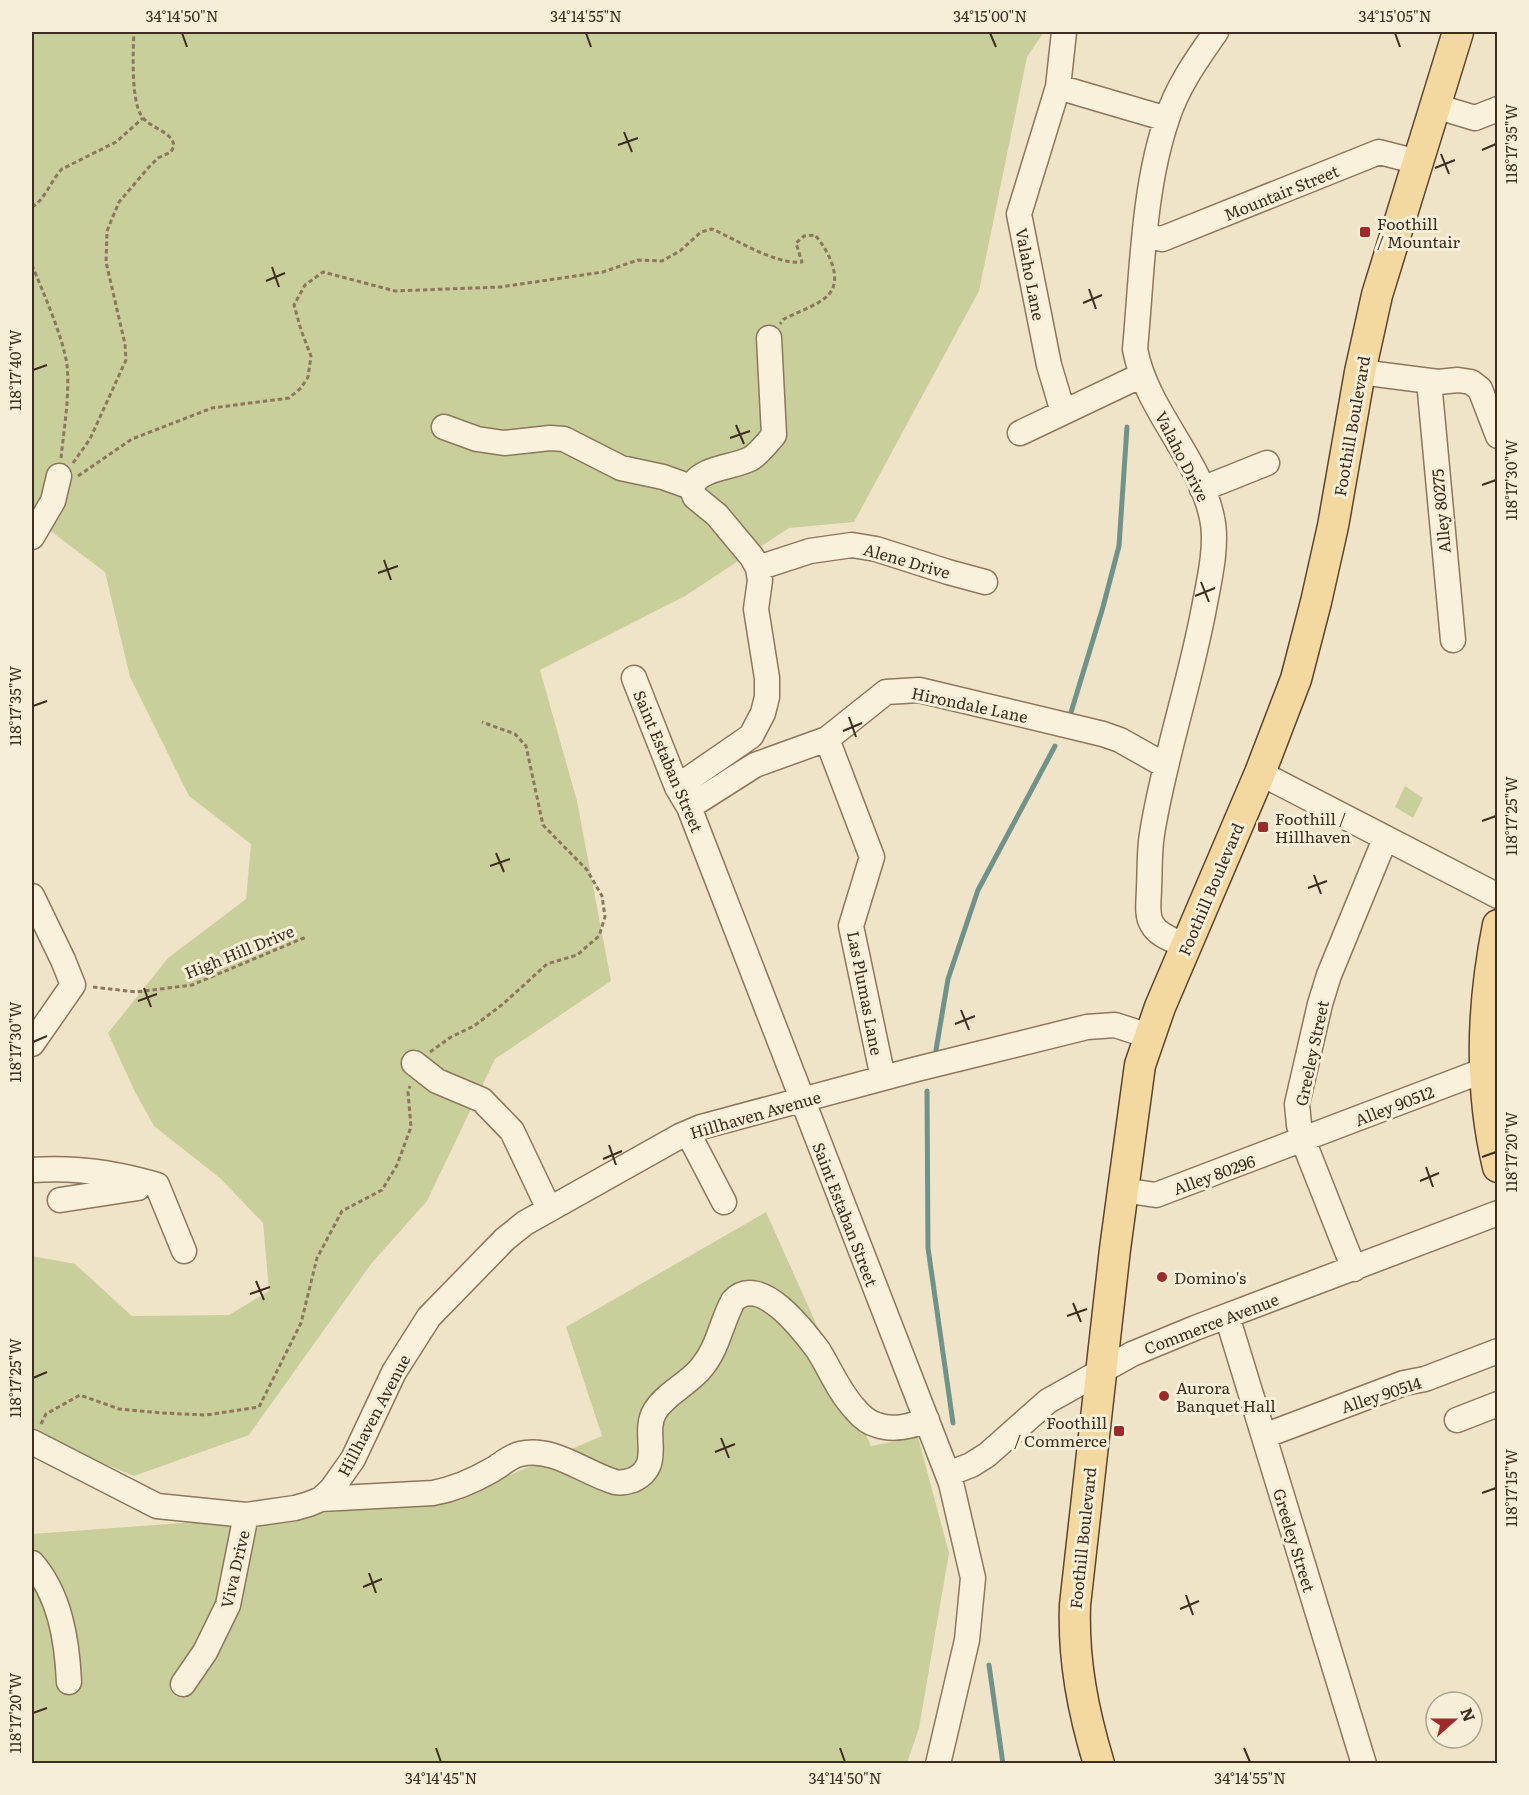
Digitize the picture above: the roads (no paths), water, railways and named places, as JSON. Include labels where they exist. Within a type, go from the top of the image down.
[{"type":"main road","name":"Foothill Boulevard","points":[[1099,1764],[1082,1702],[1074,1630],[1079,1556],[1122,1190],[1140,1065],[1149,1036],[1260,772],[1296,679],[1333,526],[1360,372],[1377,295],[1458,32]]},
{"type":"main road","points":[[1497,925],[1493,978],[1485,1025],[1491,1067],[1488,1112],[1497,1167]]},
{"type":"street","name":"Valaho Lane","points":[[1063,412],[1049,365],[1019,214],[1058,87],[1064,32]]},
{"type":"street","name":"Valaho Drive","points":[[1186,946],[1157,931],[1150,919],[1152,834],[1204,609],[1214,539],[1212,519],[1202,489],[1142,375],[1135,349],[1151,186],[1167,118],[1187,76],[1216,32]]},
{"type":"street","points":[[1058,87],[1167,118]]},
{"type":"street","points":[[1435,106],[1476,118],[1497,109]]},
{"type":"street","name":"Mountair Street","points":[[1145,236],[1162,239],[1379,152],[1418,162]]},
{"type":"street","points":[[691,487],[704,475],[752,458],[774,435],[769,338]]},
{"type":"street","points":[[1360,372],[1429,381],[1465,380],[1475,384],[1481,392],[1497,436]]},
{"type":"street","points":[[1020,433],[1142,375]]},
{"type":"street","name":"Alley 80275","points":[[1429,381],[1453,640]]},
{"type":"street","points":[[444,427],[477,439],[504,444],[550,438],[564,439],[621,468],[663,477],[691,487],[695,497],[717,515],[758,568],[756,609],[768,687],[763,713],[751,736],[683,797]]},
{"type":"street","points":[[1202,489],[1267,463]]},
{"type":"street","points":[[32,537],[65,476]]},
{"type":"street","name":"Alene Drive","points":[[758,568],[810,551],[852,546],[876,549],[985,582]]},
{"type":"street","name":"Saint Estaban Street","points":[[634,678],[683,797],[948,1474],[962,1522],[973,1578],[967,1640],[938,1764]]},
{"type":"street","name":"Hirondale Lane","points":[[683,797],[755,765],[827,739],[886,692],[901,689],[919,690],[1103,734],[1120,740],[1166,766]]},
{"type":"street","name":"Las Plumas Lane","points":[[827,739],[872,856],[851,926],[883,1078]]},
{"type":"street","points":[[1260,772],[1497,896]]},
{"type":"street","name":"Greeley Street","points":[[1354,1269],[1303,1140],[1297,1104],[1317,1015],[1329,975],[1385,839]]},
{"type":"street","points":[[32,896],[73,985],[32,1044]]},
{"type":"street","name":"Hillhaven Avenue","points":[[34,1437],[157,1506],[246,1515],[295,1508],[321,1499],[339,1482],[353,1459],[394,1372],[429,1317],[505,1239],[525,1222],[688,1133],[722,1121],[1087,1027],[1115,1025],[1149,1036]]},
{"type":"street","points":[[414,1063],[437,1081],[482,1100],[512,1131],[549,1209]]},
{"type":"street","name":"Alley 90512","points":[[1303,1140],[1491,1067]]},
{"type":"street","points":[[688,1133],[724,1202]]},
{"type":"street","name":"Alley 80296","points":[[1122,1190],[1156,1195],[1303,1140]]},
{"type":"street","points":[[32,1170],[48,1169],[123,1175],[157,1185],[184,1251]]},
{"type":"street","points":[[60,1200],[138,1188],[135,1178]]},
{"type":"street","name":"Commerce Avenue","points":[[948,1474],[978,1461],[1048,1401],[1132,1354],[1497,1213]]},
{"type":"street","points":[[321,1499],[433,1493],[450,1490],[469,1483],[518,1454],[530,1453],[553,1455],[617,1483],[629,1481],[644,1473],[647,1468],[651,1446],[651,1420],[656,1410],[703,1366],[714,1349],[733,1301],[748,1293],[765,1296],[802,1331],[816,1347],[854,1409],[869,1421],[877,1425],[897,1428],[927,1420]]},
{"type":"street","name":"Greeley Street","points":[[1227,1316],[1364,1764]]},
{"type":"street","name":"Alley 90514","points":[[1264,1436],[1404,1383],[1425,1379],[1497,1351]]},
{"type":"street","points":[[1457,1420],[1497,1404]]},
{"type":"street","name":"Viva Drive","points":[[183,1684],[205,1652],[228,1605],[246,1515]]},
{"type":"street","points":[[32,1563],[42,1575],[57,1607],[67,1651],[69,1682]]},
{"type":"waterway","points":[[1069,719],[1119,546],[1127,427]]},
{"type":"waterway","points":[[936,1050],[948,979],[978,890],[1055,746]]},
{"type":"waterway","points":[[927,1091],[928,1248],[953,1423]]},
{"type":"waterway","points":[[989,1665],[1003,1764]]},
{"type":"place","name":"Foothill / Mountair","points":[[1365,232]]},
{"type":"place","name":"Foothill / Hillhaven","points":[[1263,827]]},
{"type":"place","name":"Domino's","points":[[1162,1277]]},
{"type":"place","name":"Aurora Banquet Hall","points":[[1164,1396]]},
{"type":"place","name":"Foothill / Commerce","points":[[1119,1431]]}]
